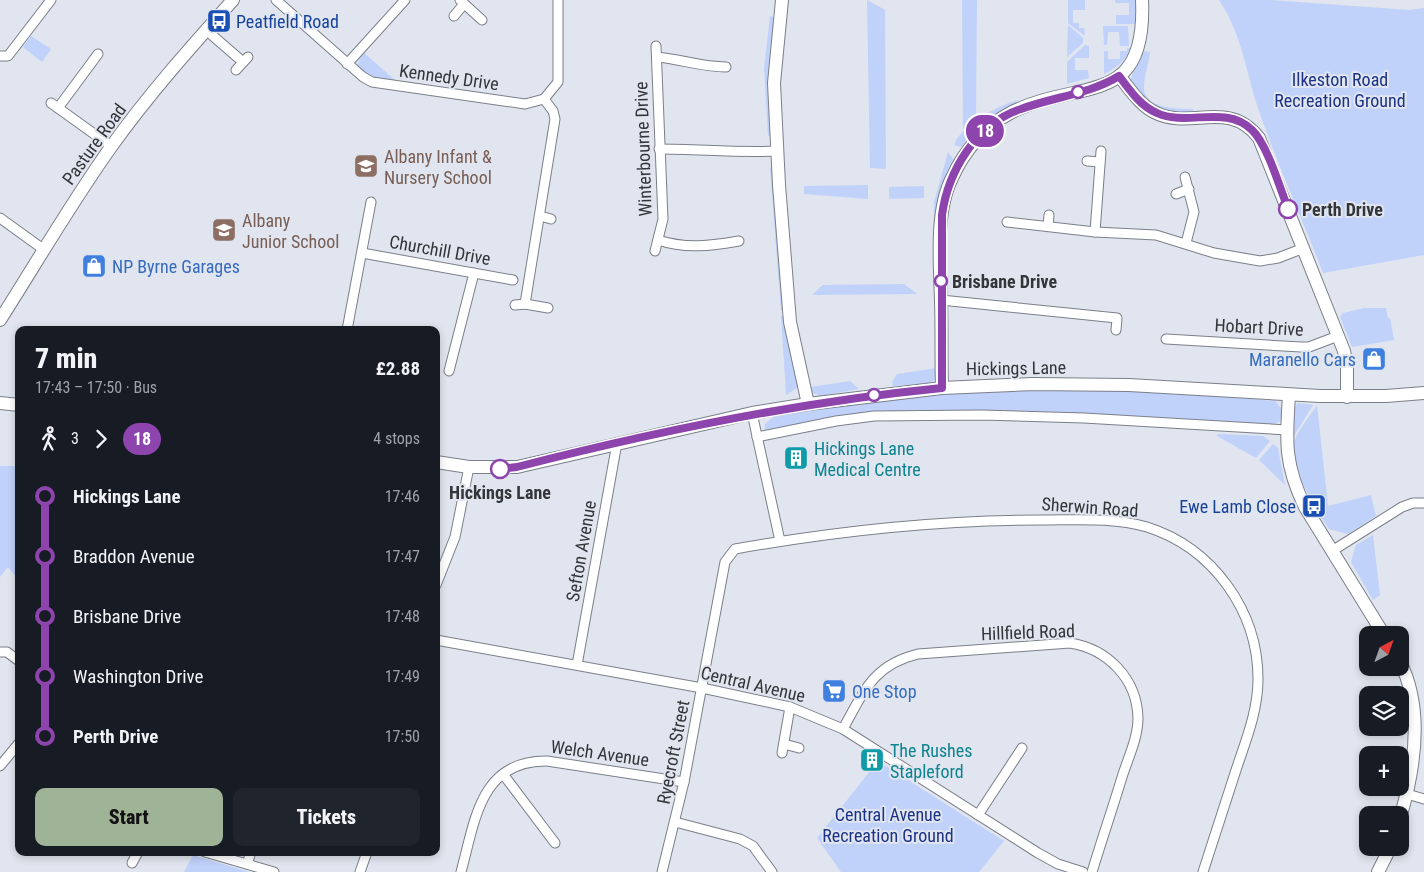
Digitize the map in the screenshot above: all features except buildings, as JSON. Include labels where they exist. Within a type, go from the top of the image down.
[{"type":"street","points":[[0,56],[8,56],[51,0]]},
{"type":"street","name":"Pasture Road","points":[[0,320],[43,249],[112,146],[206,30],[233,0]]},
{"type":"street","name":"Kennedy Drive","points":[[276,0],[362,77],[376,83],[525,104],[544,99]]},
{"type":"street","points":[[347,64],[405,0]]},
{"type":"street","points":[[548,308],[520,304],[540,216],[555,119],[553,111],[544,99],[558,82],[558,0]]},
{"type":"street","points":[[782,0],[774,83],[777,151],[790,322],[808,404]]},
{"type":"street","points":[[942,388],[943,205],[951,179],[973,143],[994,124],[1012,113],[1098,87],[1119,76],[1129,66],[1140,46],[1143,25],[1142,0]]},
{"type":"street","points":[[454,16],[462,2],[482,20]]},
{"type":"street","points":[[206,30],[245,60],[236,70]]},
{"type":"street","name":"Winterbourne Drive","points":[[655,251],[662,219],[656,46]]},
{"type":"street","points":[[98,54],[55,105],[112,146]]},
{"type":"street","points":[[657,57],[685,60],[703,67],[726,67]]},
{"type":"street","points":[[1119,76],[1141,103],[1156,113],[1172,117],[1223,117],[1239,121],[1252,130],[1262,146],[1338,336],[1347,365],[1347,397]]},
{"type":"street","points":[[659,149],[697,149],[735,153],[777,151]]},
{"type":"street","points":[[1095,232],[1101,151]]},
{"type":"street","points":[[1087,161],[1100,162]]},
{"type":"street","points":[[1185,177],[1194,212],[1186,243]]},
{"type":"street","points":[[1176,194],[1189,190]]},
{"type":"street","points":[[347,326],[362,253],[370,202]]},
{"type":"street","points":[[1048,226],[1049,215]]},
{"type":"street","points":[[540,216],[551,219]]},
{"type":"street","points":[[0,218],[43,249]]},
{"type":"street","points":[[1008,222],[1095,232],[1151,234],[1186,243],[1214,254],[1260,261],[1278,258],[1304,248]]},
{"type":"street","points":[[723,233],[723,244]]},
{"type":"street","points":[[658,240],[676,246],[723,244],[739,241]]},
{"type":"street","name":"Churchill Drive","points":[[362,253],[513,280]]},
{"type":"street","points":[[449,371],[474,273]]},
{"type":"street","points":[[941,300],[1117,318],[1116,330]]},
{"type":"street","points":[[1178,328],[1178,339]]},
{"type":"street","name":"Hobart Drive","points":[[1166,339],[1308,347],[1338,336]]},
{"type":"street","name":"Hickings Lane","points":[[440,463],[468,467],[517,467],[617,442],[752,413],[808,404],[942,388],[1032,384],[1129,385],[1347,397],[1424,393]]},
{"type":"street","points":[[1288,395],[1286,451],[1294,485],[1378,626]]},
{"type":"street","points":[[0,403],[15,405]]},
{"type":"street","points":[[752,413],[780,541]]},
{"type":"street","points":[[757,438],[836,421],[874,416],[981,415],[1084,418],[1287,430]]},
{"type":"street","name":"Sefton Avenue","points":[[577,665],[617,442]]},
{"type":"street","points":[[440,575],[455,537],[468,467]]},
{"type":"street","points":[[1332,551],[1402,507],[1413,503],[1424,503]]},
{"type":"street","name":"Sherwin Road","points":[[780,541],[938,522],[1091,520],[1134,524],[1151,529],[1175,539],[1203,557],[1222,576],[1241,606],[1254,639],[1258,680],[1253,719],[1203,872]]},
{"type":"street","name":"Ryecroft Street","points":[[662,872],[676,822],[728,556],[735,549],[780,541]]},
{"type":"street","name":"Central Avenue","points":[[440,641],[702,688],[790,707],[843,729],[1057,868],[1083,872]]},
{"type":"street","name":"Hillfield Road","points":[[843,729],[870,682],[882,670],[902,658],[918,654],[1070,643],[1089,648],[1106,657],[1124,675],[1131,687],[1136,701],[1138,719],[1133,743],[1092,872]]},
{"type":"street","points":[[0,652],[6,652],[15,658]]},
{"type":"street","points":[[1406,676],[1413,692],[1421,727],[1409,783]]},
{"type":"street","points":[[790,707],[783,749],[799,748]]},
{"type":"street","points":[[0,766],[15,748]]},
{"type":"street","points":[[978,815],[1022,748]]},
{"type":"street","name":"Welch Avenue","points":[[461,872],[484,796],[490,786],[503,774],[528,762],[547,761],[684,782]]},
{"type":"street","points":[[503,774],[555,843]]},
{"type":"street","points":[[1409,795],[1424,799]]},
{"type":"street","points":[[676,822],[740,839],[753,846],[772,872]]},
{"type":"street","points":[[132,863],[136,856]]},
{"type":"street","points":[[219,856],[274,872]]},
{"type":"street","points":[[247,864],[250,856]]},
{"type":"street","points":[[360,872],[365,856]]},
{"type":"street","points":[[1378,872],[1386,856]]},
{"type":"green space","points":[[867,0],[885,10],[886,169],[870,168]]},
{"type":"green space","points":[[962,0],[977,0],[976,114],[975,119],[963,129]]},
{"type":"green space","points":[[1068,0],[1085,0],[1085,10],[1073,10],[1073,23],[1079,23],[1079,28],[1084,28],[1085,36],[1068,23]]},
{"type":"green space","points":[[1115,0],[1136,0],[1137,24],[1116,24],[1116,15],[1129,15],[1129,3],[1115,3]]},
{"type":"green space","name":"Ilkeston Road Recreation Ground","points":[[1219,0],[1270,0],[1409,10],[1424,8],[1424,255],[1323,273],[1260,114],[1234,27]]},
{"type":"green space","points":[[770,16],[776,18],[772,136],[768,136],[764,69]]},
{"type":"green space","points":[[1068,25],[1083,38],[1083,43],[1067,57]]},
{"type":"green space","points":[[1103,26],[1128,26],[1129,46],[1120,46],[1119,32],[1108,32],[1107,45],[1104,45]]},
{"type":"green space","points":[[31,36],[51,49],[42,62],[23,47]]},
{"type":"green space","points":[[1085,45],[1089,46],[1089,58],[1075,58],[1075,70],[1088,70],[1089,78],[1067,84],[1067,62]]},
{"type":"green space","points":[[1127,48],[1130,48],[1123,60],[1104,74],[1104,51],[1108,51],[1108,59],[1120,59],[1120,51],[1127,51]]},
{"type":"green space","points":[[1144,51],[1150,52],[1144,87],[1145,94],[1149,100],[1155,104],[1171,108],[1193,109],[1193,111],[1173,113],[1165,111],[1149,101],[1130,80]]},
{"type":"green space","points":[[363,52],[396,81],[375,78],[361,70],[357,65]]},
{"type":"green space","points":[[1019,100],[979,126],[961,147],[954,145],[957,138],[964,131],[982,117],[1002,106]]},
{"type":"green space","points":[[948,152],[954,160],[947,175],[937,270],[933,272],[934,202]]},
{"type":"green space","points":[[770,168],[774,168],[785,309],[781,311]]},
{"type":"green space","points":[[868,185],[868,199],[804,194],[804,186]]},
{"type":"green space","points":[[924,186],[924,198],[889,199],[889,187]]},
{"type":"green space","points":[[904,284],[917,294],[812,295],[823,285]]},
{"type":"green space","points":[[1364,308],[1386,308],[1394,340],[1352,347],[1340,317],[1343,313]]},
{"type":"green space","points":[[781,316],[785,316],[800,386],[786,395]]},
{"type":"green space","points":[[937,368],[937,377],[931,383],[893,386],[892,382],[897,374]]},
{"type":"green space","points":[[850,381],[859,389],[820,396],[813,393],[810,387]]},
{"type":"green space","points":[[1030,389],[1162,391],[1275,401],[1282,409],[1281,420],[1273,426],[1137,416],[926,410],[850,414],[764,431],[765,424],[773,417],[814,410],[950,394]]},
{"type":"green space","points":[[1298,403],[1313,405],[1292,439],[1294,407]]},
{"type":"green space","points":[[1317,405],[1328,506],[1371,495],[1376,516],[1348,534],[1329,529],[1304,487],[1295,462],[1294,441]]},
{"type":"green space","points":[[1218,434],[1263,436],[1270,441],[1256,458],[1217,436]]},
{"type":"green space","points":[[1273,444],[1278,448],[1285,485],[1259,460]]},
{"type":"green space","points":[[0,466],[15,466],[15,575],[8,567],[0,577]]},
{"type":"green space","points":[[1373,535],[1380,595],[1373,600],[1351,562],[1356,545]]},
{"type":"green space","name":"Central Avenue Recreation Ground","points":[[878,761],[1004,841],[979,872],[841,872],[817,838]]},
{"type":"green space","points":[[192,856],[196,856],[249,872],[184,872]]},
{"type":"bus line","name":"18","points":[[500,469],[517,467],[617,442],[752,413],[872,395],[942,388],[942,215],[947,188],[958,166],[973,143],[983,133],[1019,109],[1098,87],[1119,76],[1141,103],[1163,116],[1223,117],[1244,123],[1259,138],[1288,209]]},
{"type":"place","name":"Peatfield Road","points":[[219,21]]},
{"type":"place","name":"Albany Infant & Nursery School","points":[[366,166]]},
{"type":"place","name":"Perth Drive","points":[[1288,209]]},
{"type":"place","name":"Albany Junior School","points":[[224,230]]},
{"type":"place","name":"NP Byrne Garages","points":[[94,266]]},
{"type":"place","name":"Brisbane Drive","points":[[941,281]]},
{"type":"place","name":"Maranello Cars","points":[[1374,359]]},
{"type":"place","name":"Hickings Lane Medical Centre","points":[[796,458]]},
{"type":"place","name":"Hickings Lane","points":[[500,469]]},
{"type":"place","name":"Ewe Lamb Close","points":[[1314,506]]},
{"type":"place","name":"One Stop","points":[[834,691]]},
{"type":"place","name":"The Rushes Stapleford","points":[[872,760]]}]
